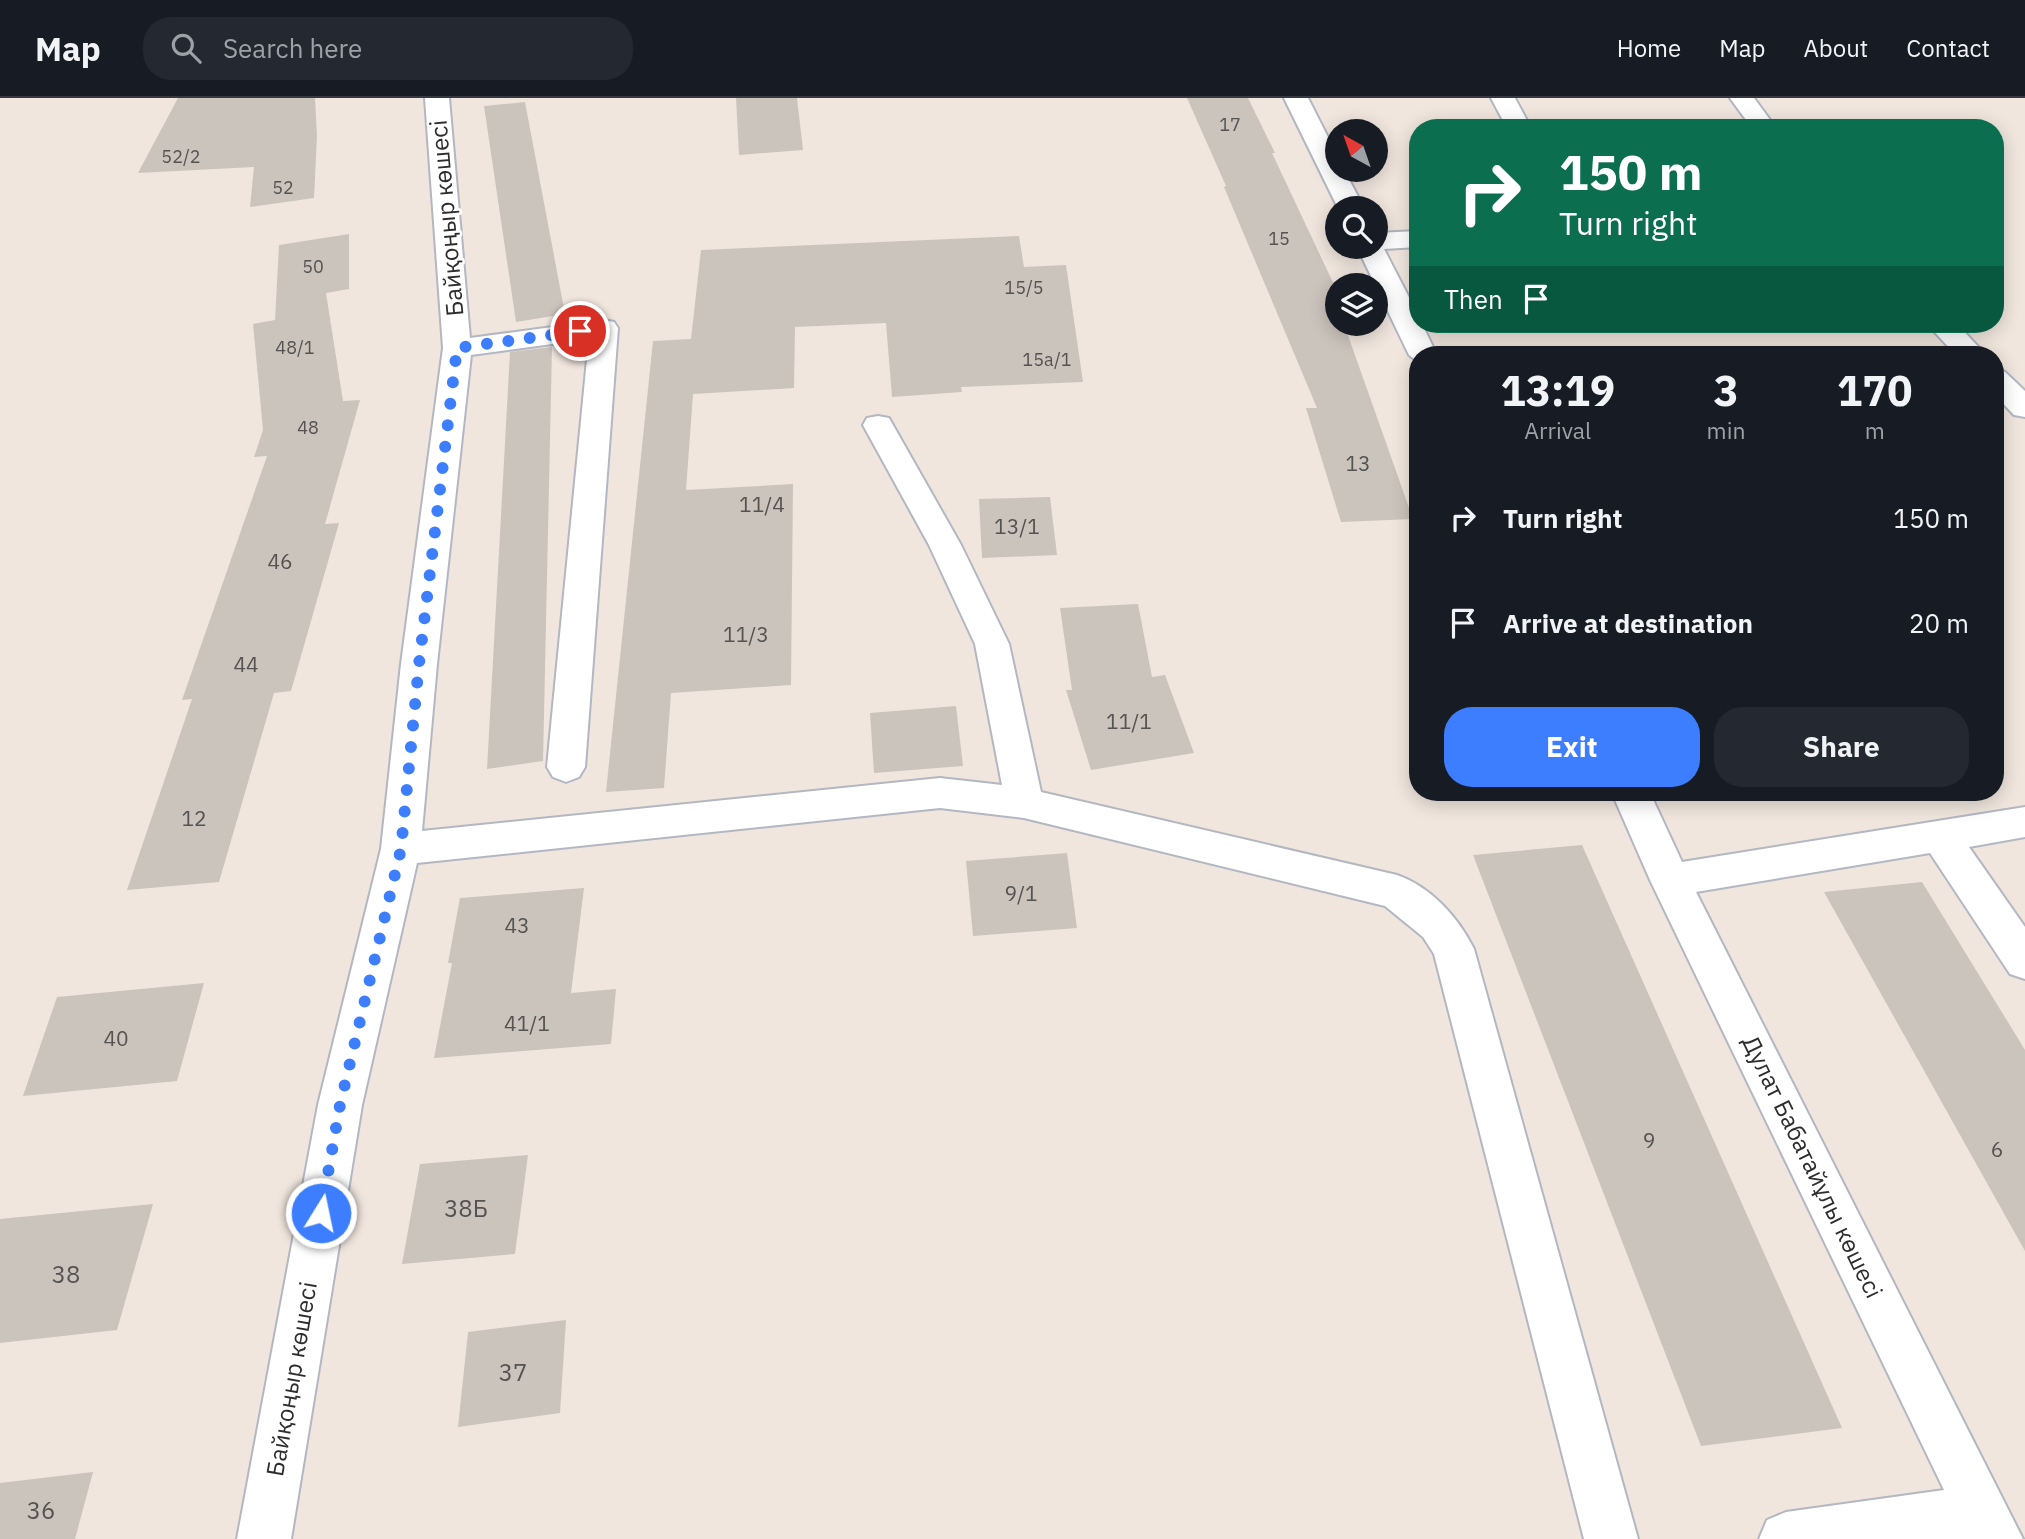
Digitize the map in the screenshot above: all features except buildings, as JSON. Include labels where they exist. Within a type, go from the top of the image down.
[{"type":"street","name":"Байқоңыр көшесі","points":[[264,1539],[340,1105],[401,849],[419,664],[457,348],[437,98]]},
{"type":"street","points":[[1296,98],[1345,196]]},
{"type":"street","points":[[1503,98],[1514,119]]},
{"type":"street","points":[[1742,98],[1757,119]]},
{"type":"street","points":[[1388,240],[1409,239]]},
{"type":"street","points":[[1376,259],[1409,326]]},
{"type":"street","points":[[457,348],[604,328],[566,767]]},
{"type":"street","points":[[1950,333],[1963,346]]},
{"type":"street","points":[[2004,387],[2025,408]]},
{"type":"street","points":[[878,425],[945,545],[992,644],[1024,803]]},
{"type":"street","points":[[401,849],[940,793],[1024,803],[1397,892],[1437,925],[1453,949],[1611,1539]]},
{"type":"street","name":"Дулат Бабатайұлы көшесі","points":[[1635,801],[1670,880],[1989,1525]]},
{"type":"street","points":[[1670,880],[2025,822]]},
{"type":"street","points":[[1940,836],[2025,961]]},
{"type":"street","points":[[1786,1539],[1989,1525]]},
{"type":"route","points":[[321,1213],[340,1105],[401,849],[419,664],[457,348],[580,331]]}]
